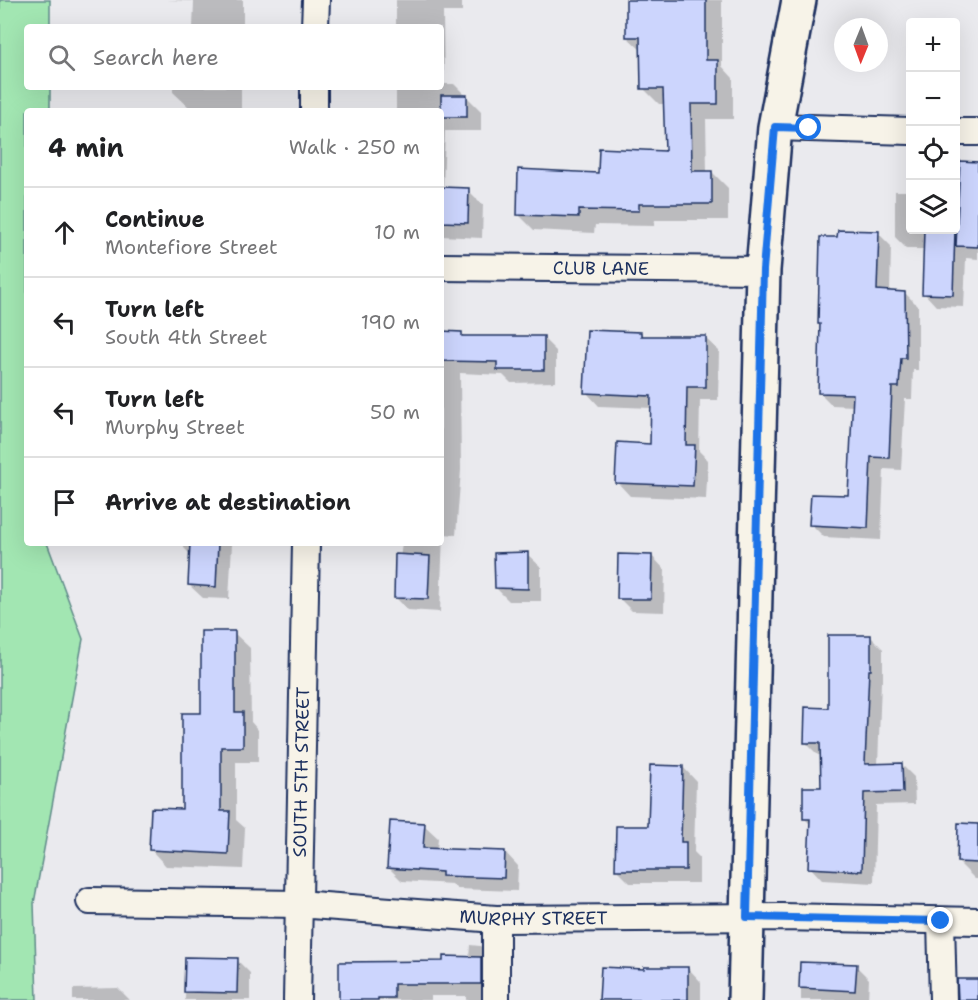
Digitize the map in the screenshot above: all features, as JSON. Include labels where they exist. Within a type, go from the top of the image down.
[{"type":"main road","points":[[745,1000],[763,270],[775,127],[799,0]]},
{"type":"street","points":[[315,24],[316,0]]},
{"type":"street","points":[[314,108],[315,90]]},
{"type":"street","points":[[775,127],[906,131]]},
{"type":"street","points":[[960,132],[978,132]]},
{"type":"street","name":"CLUB LANE","points":[[444,267],[763,270]]},
{"type":"street","name":"SOUTH 5TH STREET","points":[[297,1000],[306,546]]},
{"type":"street","name":"MURPHY STREET","points":[[90,901],[298,904],[496,919],[747,917],[978,921]]},
{"type":"street","points":[[496,919],[496,1000]]},
{"type":"street","points":[[941,921],[942,1000]]},
{"type":"green space","points":[[0,0],[50,0],[50,24],[24,24],[24,90],[50,90],[50,108],[24,108],[24,546],[48,546],[83,639],[34,903],[37,1000],[0,1000]]},
{"type":"building","points":[[626,0],[706,0],[706,60],[718,60],[718,104],[691,104],[692,171],[712,171],[712,204],[639,204],[639,211],[579,210],[579,217],[517,215],[518,169],[598,173],[599,148],[665,151],[663,89],[641,89],[640,37],[626,37]]},
{"type":"building","points":[[441,95],[467,95],[467,117],[444,117],[444,108],[441,108]]},
{"type":"building","points":[[960,161],[978,162],[978,247],[956,246],[957,234],[960,234]]},
{"type":"building","points":[[444,187],[469,188],[468,223],[444,222]]},
{"type":"building","points":[[838,230],[879,231],[877,290],[905,292],[906,358],[901,358],[899,387],[892,387],[889,458],[871,457],[868,528],[809,525],[811,494],[848,495],[853,394],[818,393],[820,237],[837,237]]},
{"type":"building","points":[[924,234],[955,234],[953,295],[922,294]]},
{"type":"building","points":[[587,330],[641,332],[641,336],[706,336],[706,387],[687,387],[686,445],[695,445],[693,486],[615,483],[617,442],[650,444],[651,396],[584,393]]},
{"type":"building","points":[[444,331],[462,332],[462,336],[544,336],[544,370],[497,370],[497,362],[444,361]]},
{"type":"building","points":[[190,546],[218,546],[216,587],[188,585]]},
{"type":"building","points":[[528,552],[528,589],[495,588],[494,553]]},
{"type":"building","points":[[395,554],[430,556],[428,599],[394,598]]},
{"type":"building","points":[[618,554],[652,555],[651,599],[617,599]]},
{"type":"building","points":[[201,631],[235,631],[235,712],[243,712],[243,747],[221,747],[221,811],[230,811],[228,854],[149,850],[151,808],[182,809],[182,713],[201,713]]},
{"type":"building","points":[[828,635],[871,635],[865,764],[902,763],[903,792],[864,793],[862,871],[808,868],[810,819],[803,819],[803,787],[821,787],[820,743],[804,743],[805,707],[828,708]]},
{"type":"building","points":[[650,765],[683,766],[681,842],[686,842],[686,870],[615,870],[616,826],[648,826]]},
{"type":"building","points":[[390,821],[425,823],[423,848],[505,851],[504,878],[442,876],[442,872],[387,868]]},
{"type":"building","points":[[958,823],[978,824],[978,863],[957,862]]},
{"type":"building","points":[[443,956],[481,957],[481,984],[394,984],[394,998],[339,1000],[339,962],[443,961]]},
{"type":"building","points":[[185,957],[238,958],[237,993],[184,992]]},
{"type":"building","points":[[800,962],[857,964],[855,991],[799,988]]},
{"type":"building","points":[[601,967],[644,969],[644,967],[688,967],[688,1000],[599,1000]]},
{"type":"building","points":[[957,979],[978,979],[978,1000],[958,1000]]},
{"type":"route","points":[[809,128],[775,127],[763,270],[747,917],[941,921]]}]
